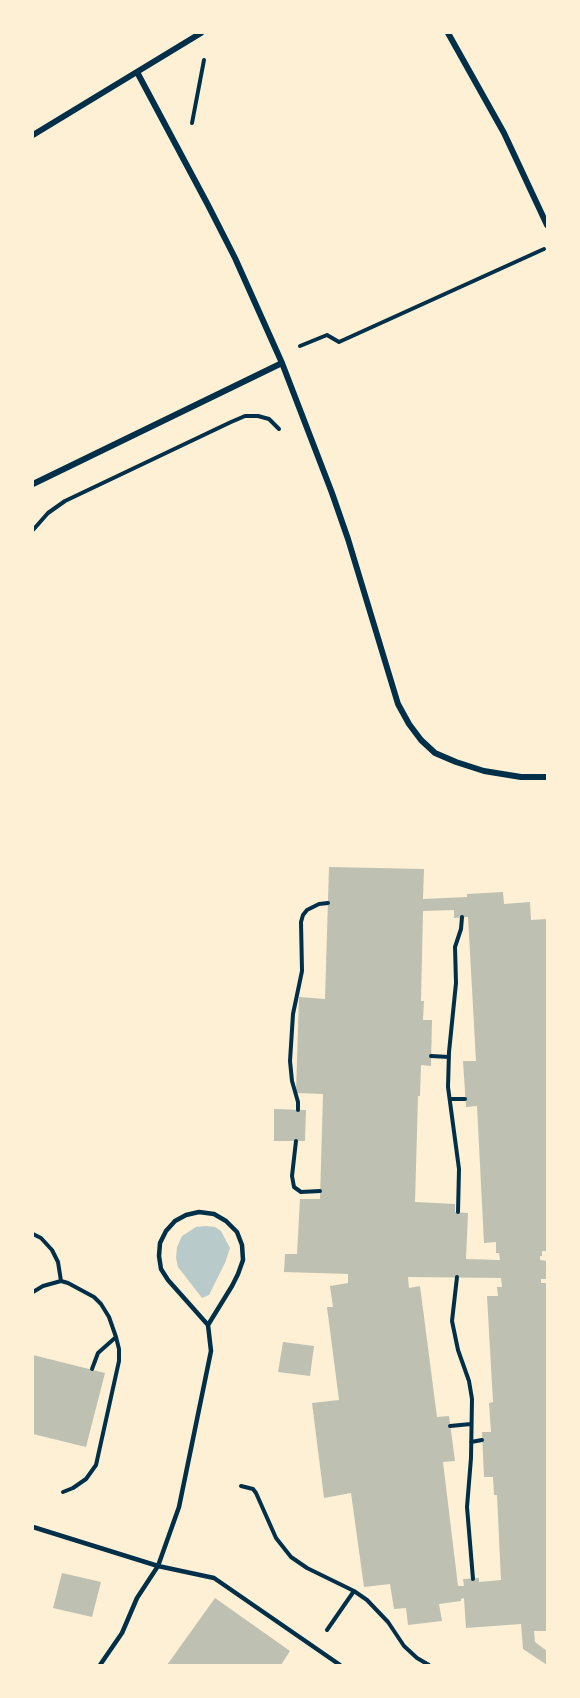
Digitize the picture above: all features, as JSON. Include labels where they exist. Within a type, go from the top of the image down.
[{"type":"street","points":[[33,135],[201,33]]},
{"type":"street","points":[[448,33],[504,133],[547,225]]},
{"type":"street","points":[[137,72],[235,258],[282,363],[332,493],[398,704],[409,724],[435,753],[456,762],[484,771],[521,777],[547,777]]},
{"type":"street","points":[[33,484],[282,363]]},
{"type":"lane","points":[[100,1665],[122,1634],[138,1598],[158,1566],[179,1507],[211,1351],[208,1325],[168,1280],[161,1269],[159,1256],[160,1243],[166,1231],[175,1221],[199,1212],[214,1214],[226,1221],[237,1232],[242,1245],[243,1260],[238,1274],[208,1325]]},
{"type":"lane","points":[[33,1527],[158,1566],[214,1578],[340,1665]]},
{"type":"path","points":[[300,346],[327,335],[339,342],[547,247]]},
{"type":"path","points":[[33,530],[48,513],[65,501],[245,416],[269,419],[283,435]]},
{"type":"path","points":[[298,1110],[290,1061],[293,1014],[302,971],[301,922],[307,910],[319,904],[328,903]]},
{"type":"path","points":[[458,1212],[459,1169],[450,1099],[449,1057],[456,983],[455,947],[462,917]]},
{"type":"path","points":[[431,1056],[449,1057]]},
{"type":"path","points":[[450,1099],[465,1099]]},
{"type":"path","points":[[296,1141],[292,1176],[294,1186],[301,1192],[320,1191]]},
{"type":"path","points":[[33,1234],[41,1238],[52,1250],[58,1262],[61,1281]]},
{"type":"path","points":[[457,1277],[452,1321],[458,1350],[471,1390],[471,1458],[467,1507],[473,1579]]},
{"type":"path","points":[[33,1292],[43,1286],[61,1281],[86,1292],[101,1304],[109,1317],[116,1337],[119,1361],[98,1457],[92,1472],[86,1479],[63,1492]]},
{"type":"path","points":[[92,1369],[98,1353],[116,1337]]},
{"type":"path","points":[[450,1426],[471,1424]]},
{"type":"path","points":[[471,1442],[482,1440]]},
{"type":"path","points":[[241,1486],[256,1493],[276,1538],[291,1557],[320,1575],[354,1591],[379,1611],[410,1652],[429,1665]]},
{"type":"path","points":[[325,1633],[354,1591]]},
{"type":"shaded area","points":[[196,1227],[215,1227],[221,1231],[230,1248],[209,1295],[202,1298],[178,1267],[176,1258],[177,1247],[182,1236]]},
{"type":"building","points":[[329,867],[424,869],[423,899],[467,897],[467,894],[503,892],[504,904],[530,902],[531,920],[547,919],[547,1251],[542,1251],[540,1260],[547,1261],[547,1279],[541,1279],[541,1283],[547,1283],[547,1631],[534,1631],[535,1642],[547,1651],[547,1665],[523,1649],[521,1624],[466,1628],[464,1598],[461,1601],[439,1604],[442,1621],[408,1625],[406,1608],[394,1609],[390,1584],[364,1587],[351,1493],[324,1498],[312,1403],[339,1400],[327,1307],[333,1307],[330,1286],[348,1283],[348,1274],[284,1272],[285,1254],[297,1254],[300,1199],[320,1199],[323,1094],[296,1093],[299,997],[325,999]],"holes":[[[454,910],[454,918],[468,917],[476,1061],[463,1061],[466,1107],[477,1106],[484,1243],[496,1242],[496,1253],[499,1253],[500,1260],[466,1259],[468,1213],[455,1212],[455,1204],[415,1202],[421,1065],[431,1066],[432,1020],[423,1020],[424,1001],[421,1001],[423,911]],[[408,1277],[501,1278],[502,1287],[497,1287],[498,1296],[487,1296],[493,1402],[489,1403],[491,1432],[482,1432],[484,1477],[493,1477],[494,1495],[497,1495],[501,1580],[479,1582],[479,1578],[463,1579],[464,1586],[458,1586],[443,1462],[455,1461],[449,1416],[437,1417],[420,1286],[409,1288]]]},
{"type":"building","points":[[274,1109],[306,1110],[305,1141],[274,1141]]},
{"type":"building","points":[[283,1342],[314,1346],[310,1376],[278,1372]]},
{"type":"building","points":[[33,1355],[105,1373],[86,1447],[33,1434]]},
{"type":"building","points":[[62,1573],[101,1582],[92,1617],[53,1608]]},
{"type":"building","points":[[215,1598],[290,1651],[281,1665],[167,1665]]}]
